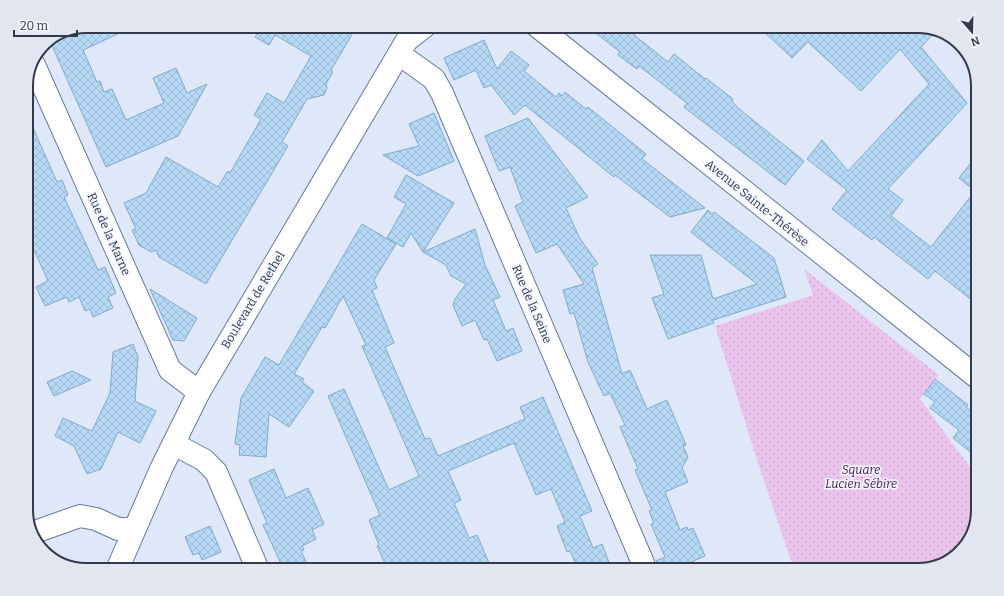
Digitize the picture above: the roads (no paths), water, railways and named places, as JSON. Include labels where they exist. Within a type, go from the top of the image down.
[{"type":"street","name":"Boulevard de Rethel","points":[[120,563],[134,529],[199,392],[405,40],[415,33]]},
{"type":"street","name":"Avenue Sainte-Thérèse","points":[[546,33],[971,372]]},
{"type":"street","name":"Rue de la Seine","points":[[405,40],[442,93],[643,563]]},
{"type":"street","name":"Rue de la Marne","points":[[36,69],[170,370],[199,392]]},
{"type":"street","points":[[174,444],[204,460],[216,472],[255,563]]},
{"type":"street","points":[[38,531],[80,516],[96,519],[118,529],[134,529]]},
{"type":"park label","name":"Square Lucien Sébire","points":[[861,477]]}]
